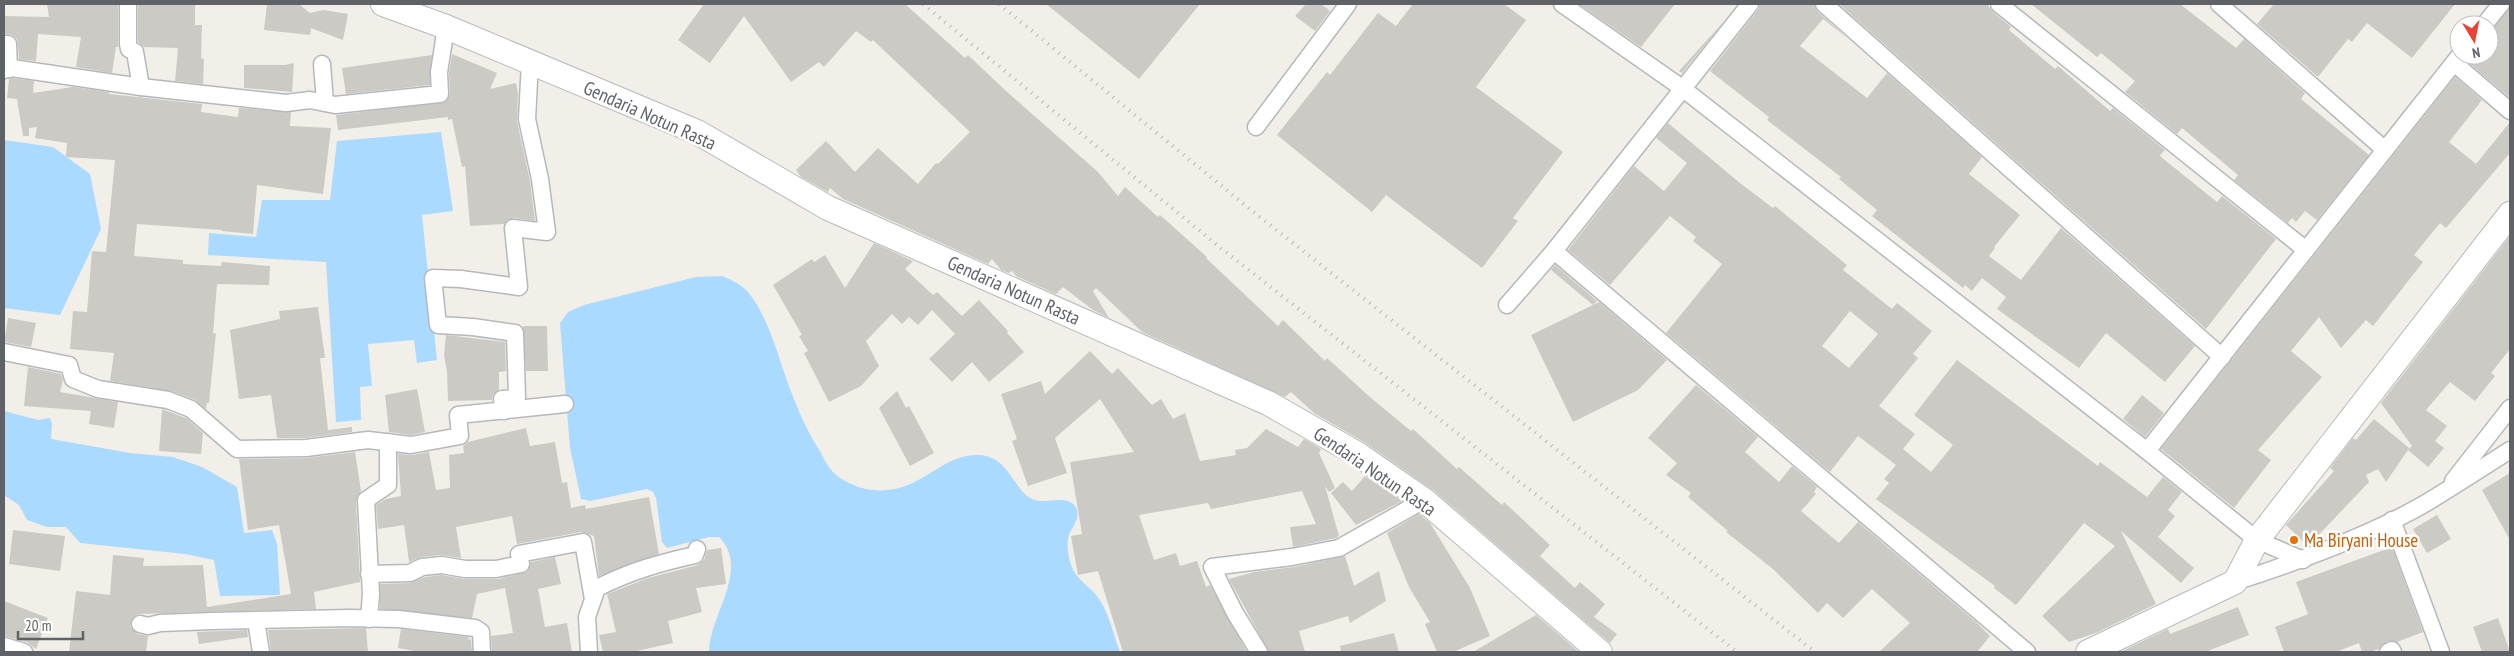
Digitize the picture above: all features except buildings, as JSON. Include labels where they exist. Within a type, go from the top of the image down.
[{"type":"main road","name":"Gendaria Notun Rasta","points":[[383,4],[446,27],[697,132],[828,208],[1268,403],[1359,455],[1424,500],[1600,652]]},
{"type":"main road","points":[[2088,652],[2235,582],[2257,540],[2510,214]]},
{"type":"street","points":[[128,4],[128,44],[129,49],[135,52],[141,87]]},
{"type":"street","points":[[1562,4],[1682,88],[2147,451],[2257,540],[2303,560]]},
{"type":"street","points":[[1507,305],[1554,251],[1750,4]]},
{"type":"street","points":[[1824,4],[2222,357]]},
{"type":"street","points":[[1999,4],[2306,250]]},
{"type":"street","points":[[2220,4],[2385,150]]},
{"type":"street","points":[[2492,15],[2500,4]]},
{"type":"street","points":[[1256,127],[1342,6]]},
{"type":"street","points":[[4,44],[8,44],[6,69],[141,87],[286,103],[310,100],[335,105],[440,94],[438,72],[446,27]]},
{"type":"street","points":[[504,411],[502,399],[517,398],[515,333],[473,326],[438,325],[433,278],[461,279],[519,287],[513,228],[547,232],[540,179],[527,119],[530,62]]},
{"type":"street","points":[[322,64],[325,103]]},
{"type":"street","points":[[2147,451],[2452,65]]},
{"type":"street","points":[[2463,65],[2510,111]]},
{"type":"street","points":[[1554,251],[2027,652]]},
{"type":"street","points":[[4,352],[69,365],[73,380],[98,389],[168,400],[191,409],[237,449],[306,448],[368,440],[411,445],[460,436],[458,415],[565,404]]},
{"type":"street","points":[[2446,490],[2510,408]]},
{"type":"street","points":[[369,619],[370,574],[366,500],[388,485],[388,442]]},
{"type":"street","points":[[2235,582],[2303,560],[2392,520],[2446,490],[2510,450]]},
{"type":"street","points":[[1259,652],[1235,613],[1212,567],[1292,557],[1339,548],[1424,500]]},
{"type":"street","points":[[2392,520],[2441,652]]},
{"type":"street","points":[[370,574],[410,572],[422,567],[442,565],[465,569],[496,569],[521,564],[518,554],[583,542],[593,599]]},
{"type":"street","points":[[588,652],[587,616],[597,588],[657,562],[695,555],[697,549]]},
{"type":"street","points":[[140,624],[148,626],[160,623],[399,619],[475,628],[481,632],[482,652]]},
{"type":"street","points":[[256,621],[261,652]]},
{"type":"street","points":[[4,646],[24,652]]},
{"type":"street","points":[[2388,652],[2392,650],[2393,652]]},
{"type":"water","points":[[441,132],[453,211],[422,215],[437,360],[417,363],[414,340],[368,344],[372,386],[360,387],[361,420],[336,422],[326,262],[208,255],[209,233],[256,237],[262,200],[330,200],[337,141]]},
{"type":"water","points":[[4,140],[53,147],[90,174],[101,229],[60,315],[4,308]]},
{"type":"water","points":[[722,276],[736,282],[748,292],[756,304],[769,330],[789,386],[809,433],[828,465],[840,478],[866,489],[884,490],[900,488],[952,461],[965,456],[979,455],[997,461],[1010,474],[1020,489],[1032,499],[1037,501],[1063,500],[1074,504],[1078,513],[1068,542],[1068,554],[1071,565],[1082,582],[1094,592],[1101,602],[1108,616],[1120,652],[709,652],[715,623],[730,578],[731,563],[728,550],[719,537],[709,537],[667,548],[662,542],[656,498],[653,492],[647,489],[590,501],[581,499],[570,448],[560,323],[568,312],[584,305],[696,277]]},
{"type":"water","points":[[4,411],[38,420],[50,418],[52,424],[51,439],[130,453],[173,457],[202,467],[237,487],[244,533],[272,530],[277,544],[280,595],[220,596],[214,560],[185,554],[80,543],[66,527],[47,527],[27,520],[19,505],[4,495]]},
{"type":"railway","points":[[923,4],[1222,249],[1737,652]]},
{"type":"railway","points":[[999,4],[1256,214],[1815,652]]},
{"type":"place","name":"Ma Biryani House","points":[[2294,540]]}]
